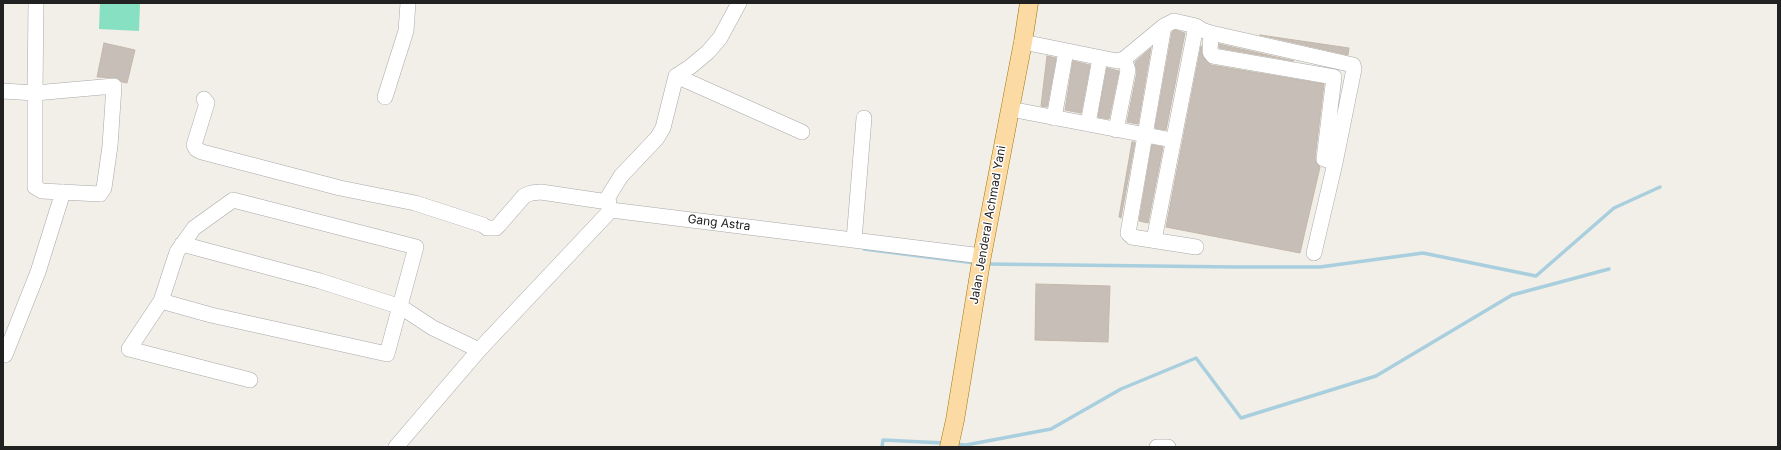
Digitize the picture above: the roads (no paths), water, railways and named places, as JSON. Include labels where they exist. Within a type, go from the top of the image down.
[{"type":"main road","name":"Jalan Jenderal Achmad Yani","points":[[949,447],[1029,3]]},
{"type":"street","points":[[3,92],[35,92],[114,86],[110,146],[104,188],[97,195],[42,191],[35,187],[35,92],[36,3]]},
{"type":"street","points":[[385,97],[406,31],[408,3]]},
{"type":"street","points":[[396,447],[479,350],[610,206],[608,197],[621,176],[657,138],[663,128],[676,76],[708,52],[720,38],[740,3]]},
{"type":"street","points":[[1023,42],[1117,61],[1124,59],[1164,26],[1174,21],[1196,26],[1211,33],[1337,60],[1353,65],[1354,69],[1335,163],[1314,253]]},
{"type":"street","points":[[1164,26],[1128,233],[1132,237],[1196,247]]},
{"type":"street","points":[[1154,240],[1172,140],[1196,26]]},
{"type":"street","points":[[1211,33],[1210,52],[1213,56],[1334,77]]},
{"type":"street","points":[[1054,118],[1066,51]]},
{"type":"street","points":[[1088,124],[1100,58]]},
{"type":"street","points":[[1116,130],[1128,70],[1124,59]]},
{"type":"street","points":[[1335,163],[1324,159],[1337,60]]},
{"type":"street","points":[[676,76],[802,132]]},
{"type":"street","name":"Gang Astra","points":[[204,98],[207,104],[194,145],[196,149],[202,152],[340,188],[415,203],[483,225],[487,228],[496,228],[500,226],[524,196],[531,193],[541,192],[610,206],[854,240],[981,264]]},
{"type":"street","points":[[1010,109],[1172,140]]},
{"type":"street","points":[[854,240],[864,118]]},
{"type":"street","points":[[5,354],[38,272],[63,192]]},
{"type":"street","points":[[161,301],[211,315],[387,354],[401,307],[416,247],[233,200],[194,228],[177,252],[161,301],[129,349],[250,380]]},
{"type":"street","points":[[182,244],[320,281],[401,307],[433,328],[479,350]]},
{"type":"street","points":[[1157,447],[1168,447]]},
{"type":"waterway","points":[[985,264],[1320,267],[1423,253],[1536,276],[1614,208],[1660,187]]},
{"type":"waterway","points":[[864,249],[975,263]]},
{"type":"waterway","points":[[954,444],[966,445],[1051,429],[1121,389],[1196,358],[1241,418],[1376,376],[1512,295],[1609,269]]},
{"type":"waterway","points":[[882,447],[883,440],[944,443]]}]
